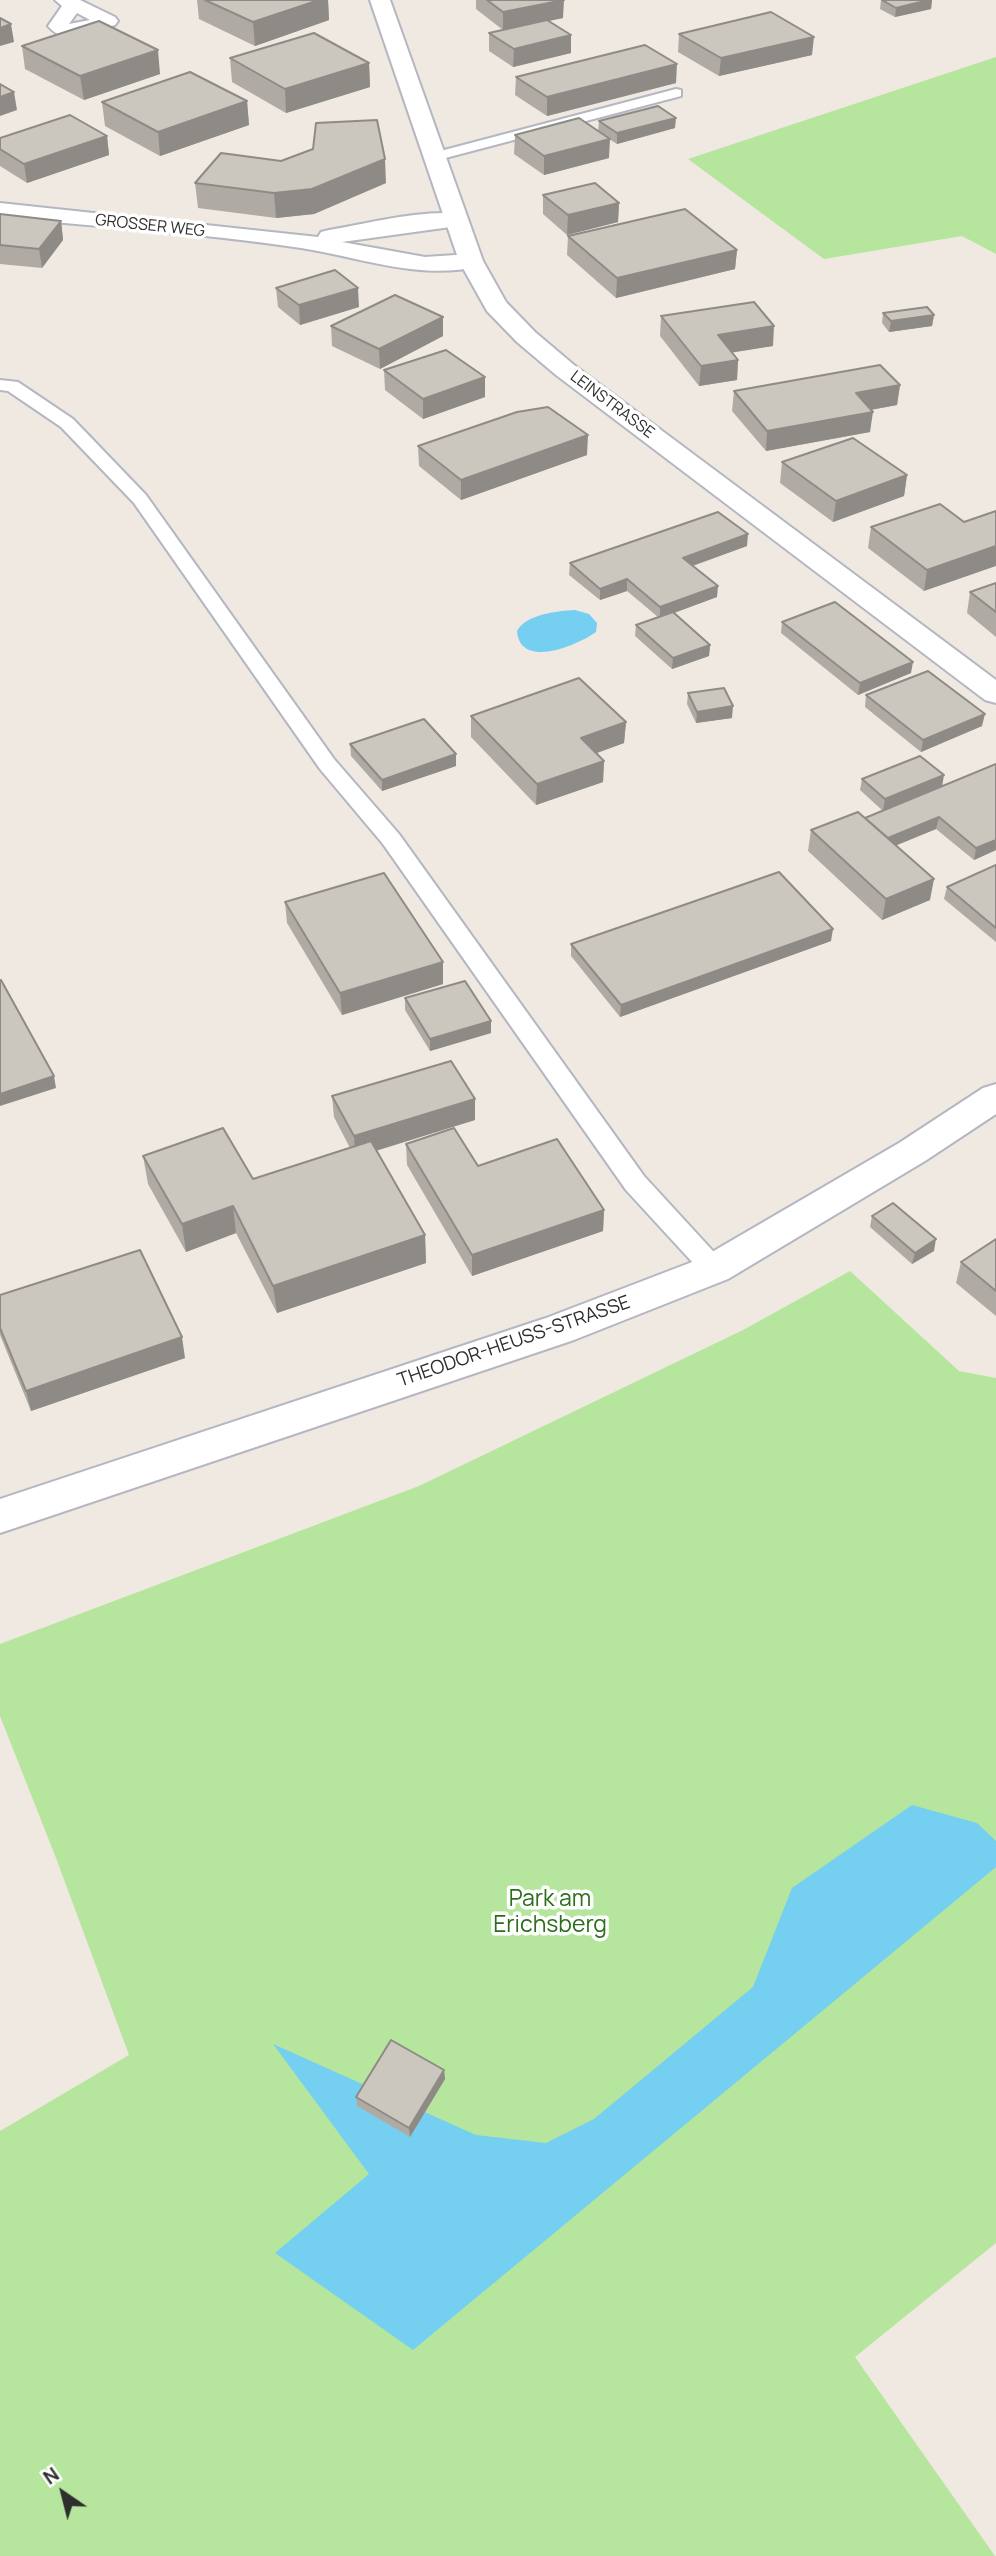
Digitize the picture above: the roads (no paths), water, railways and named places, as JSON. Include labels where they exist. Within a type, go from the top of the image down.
[{"type":"street","name":"LEINSTRASSE","points":[[380,0],[471,261],[496,306],[526,337],[565,370],[996,694]]},
{"type":"street","name":"GROSSER WEG","points":[[0,210],[299,241],[425,264],[471,261]]},
{"type":"street","name":"GROSSER WEG","points":[[299,241],[422,222],[457,220]]},
{"type":"street","name":"THEODOR-HEUSS-STRASSE","points":[[0,1516],[560,1329],[714,1269],[912,1153],[996,1097]]},
{"type":"lane","points":[[434,157],[676,93]]},
{"type":"lane","points":[[0,385],[12,386],[67,423],[140,499],[327,764],[391,839],[635,1183],[714,1269]]},
{"type":"water","points":[[575,610],[589,614],[597,623],[596,632],[576,643],[551,651],[539,652],[528,649],[521,643],[517,631],[527,621],[543,614]]},
{"type":"water","points":[[912,1805],[977,1823],[996,1841],[996,1867],[413,2350],[275,2253],[369,2174],[273,2044],[476,2135],[546,2143],[594,2119],[753,1987],[792,1888]]},
{"type":"park label","name":"Park am Erichsberg","points":[[550,1913]]}]
